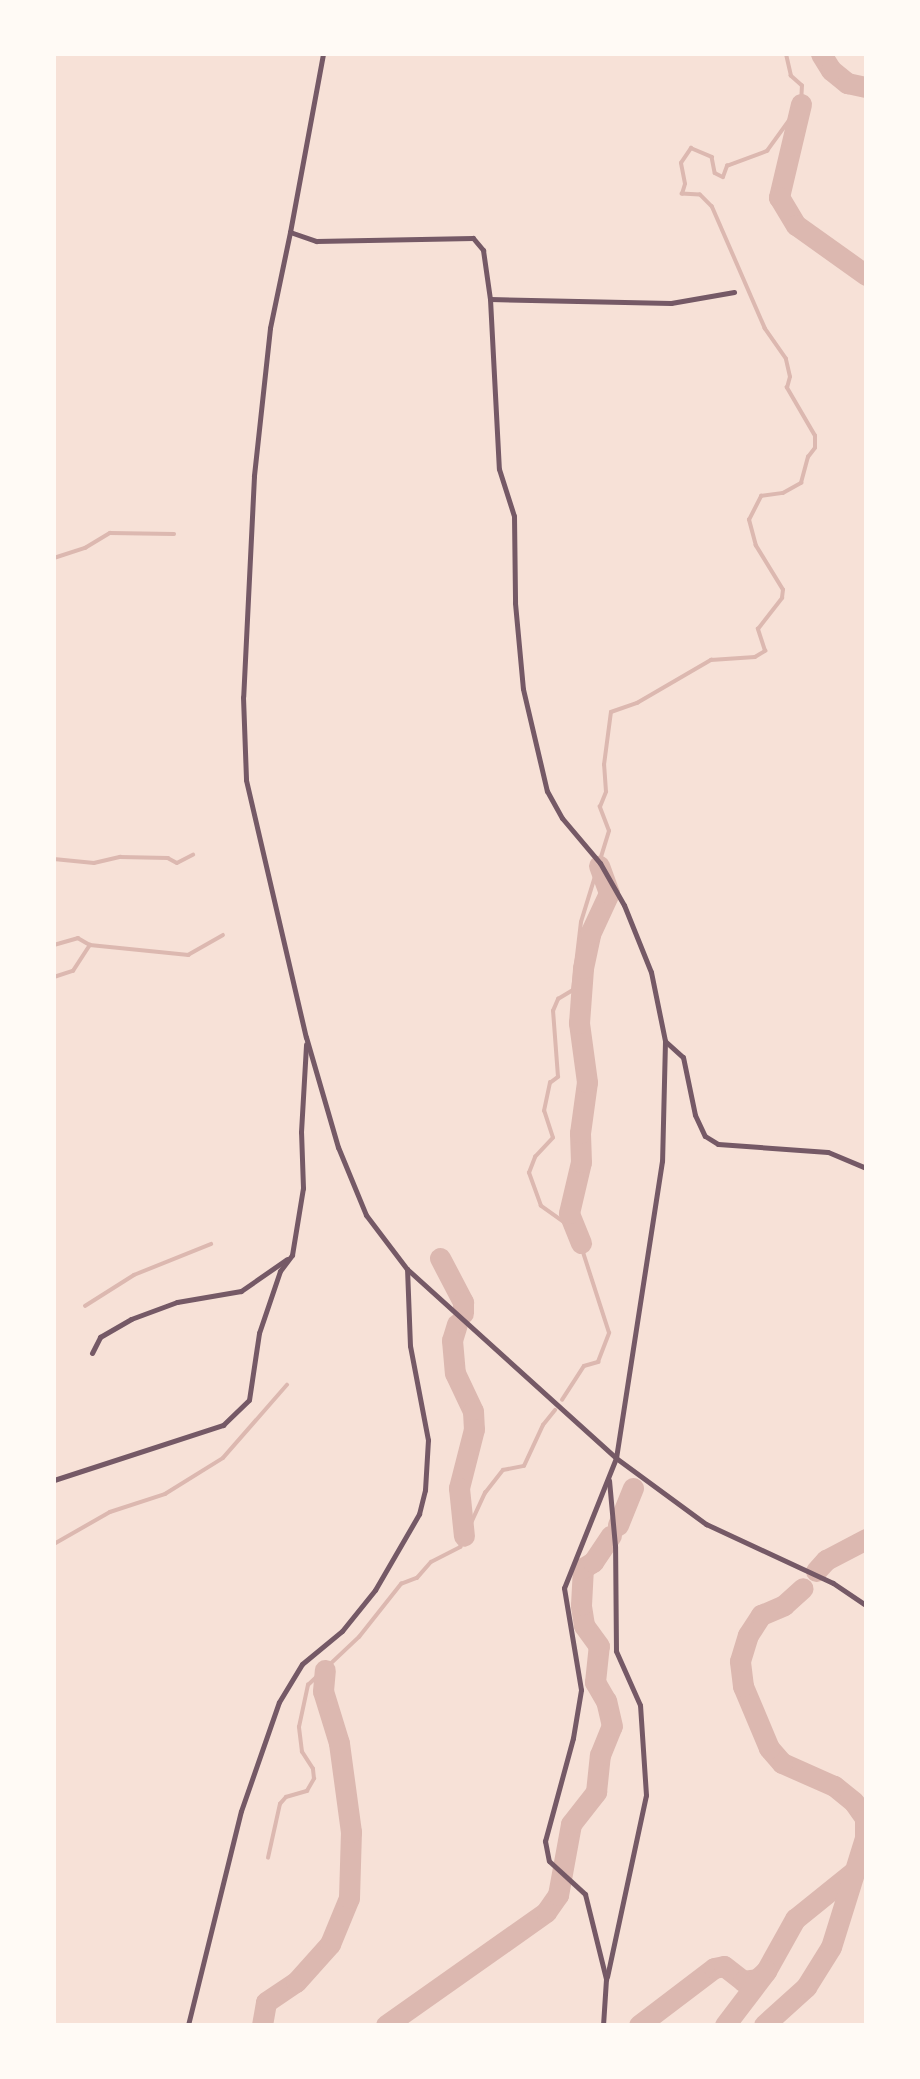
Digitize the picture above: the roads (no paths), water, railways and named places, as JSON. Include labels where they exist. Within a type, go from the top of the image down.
[{"type":"street","points":[[323,54],[262,392],[243,732],[246,780],[306,1037],[338,1147],[366,1215],[407,1269],[616,1458],[706,1524],[834,1583],[866,1605]]},
{"type":"street","points":[[290,232],[316,241],[473,238],[483,250],[490,299],[494,416],[499,469],[514,516],[515,603],[523,689],[547,791],[562,818],[600,863],[624,905],[651,972],[665,1041],[662,1161],[616,1458],[564,1588],[581,1690],[573,1738],[545,1841],[549,1861],[585,1894],[606,1979]]},
{"type":"street","points":[[490,299],[671,303],[734,292]]},
{"type":"street","points":[[54,1480],[205,1432],[242,1410],[249,1400],[259,1333],[280,1271],[292,1255],[303,1188],[301,1132],[306,1037]]},
{"type":"street","points":[[665,1041],[683,1057],[695,1115],[705,1136],[718,1144],[828,1152],[866,1168]]},
{"type":"street","points":[[92,1353],[100,1337],[131,1319],[177,1302],[241,1291],[292,1255]]},
{"type":"street","points":[[188,2025],[241,1811],[279,1702],[302,1664],[342,1632],[375,1590],[419,1514],[425,1490],[428,1440],[410,1346],[407,1269]]},
{"type":"street","points":[[603,2025],[606,1979],[646,1795],[640,1705],[616,1651],[615,1546],[608,1476]]},
{"type":"waterway","points":[[562,1400],[584,1366],[598,1362],[609,1333],[576,1231],[541,1206],[529,1173],[535,1157],[553,1138],[544,1111],[550,1083],[558,1077],[553,1011],[558,999],[573,990],[581,922],[609,831],[600,807],[606,792],[604,765],[611,712],[637,703],[711,660],[755,657],[765,651],[758,629],[782,598],[783,590],[756,546],[749,520],[761,496],[783,493],[801,483],[808,457],[815,448],[815,436],[787,388],[790,377],[786,359],[765,329],[712,207],[700,195],[682,194],[685,184],[681,163],[691,148],[712,157],[715,173],[723,177],[727,166],[767,151],[801,104],[802,86],[791,76],[786,54]]},
{"type":"waterway","points":[[821,54],[831,70],[847,83],[866,87]]},
{"type":"waterway","points":[[801,104],[779,197],[796,225],[866,275]]},
{"type":"waterway","points":[[54,558],[85,548],[110,533],[174,534]]},
{"type":"waterway","points":[[54,859],[94,863],[120,857],[168,858],[177,863],[193,855]]},
{"type":"waterway","points":[[581,1243],[569,1213],[581,1162],[580,1133],[587,1082],[579,1023],[583,968],[590,934],[609,893],[599,866]]},
{"type":"waterway","points":[[54,977],[73,971],[90,945],[188,955],[223,935]]},
{"type":"waterway","points":[[54,945],[78,938],[90,945]]},
{"type":"waterway","points":[[85,1306],[134,1275],[211,1244]]},
{"type":"waterway","points":[[440,1258],[463,1302],[463,1313]]},
{"type":"waterway","points":[[457,1324],[452,1340],[455,1373],[473,1411],[474,1429],[459,1488],[464,1536]]},
{"type":"waterway","points":[[54,1544],[110,1512],[165,1494],[223,1458],[287,1385]]},
{"type":"waterway","points":[[268,1858],[280,1804],[286,1797],[307,1791],[314,1779],[313,1769],[302,1752],[299,1727],[308,1685],[359,1637],[401,1584],[417,1578],[431,1562],[460,1547],[485,1493],[503,1470],[524,1466],[543,1425],[555,1410]]},
{"type":"waterway","points":[[618,1525],[633,1488]]},
{"type":"waterway","points":[[386,2025],[546,1912],[558,1895],[571,1824],[596,1792],[600,1755],[612,1726],[606,1701],[595,1682],[599,1646],[584,1625],[581,1605],[583,1568],[593,1562],[611,1535]]},
{"type":"waterway","points":[[816,1571],[826,1560],[866,1539]]},
{"type":"waterway","points":[[764,2025],[806,1987],[831,1947],[865,1838],[865,1818],[854,1802],[834,1786],[782,1763],[769,1748],[743,1686],[740,1661],[748,1635],[761,1615],[784,1605],[803,1588]]},
{"type":"waterway","points":[[262,2025],[266,2002],[296,1982],[330,1944],[349,1898],[351,1832],[339,1743],[323,1691],[325,1670]]},
{"type":"waterway","points":[[639,2025],[714,1968],[724,1966],[743,1981],[757,1979],[766,1971],[795,1919],[852,1873]]},
{"type":"waterway","points":[[725,2025],[766,1971]]}]
